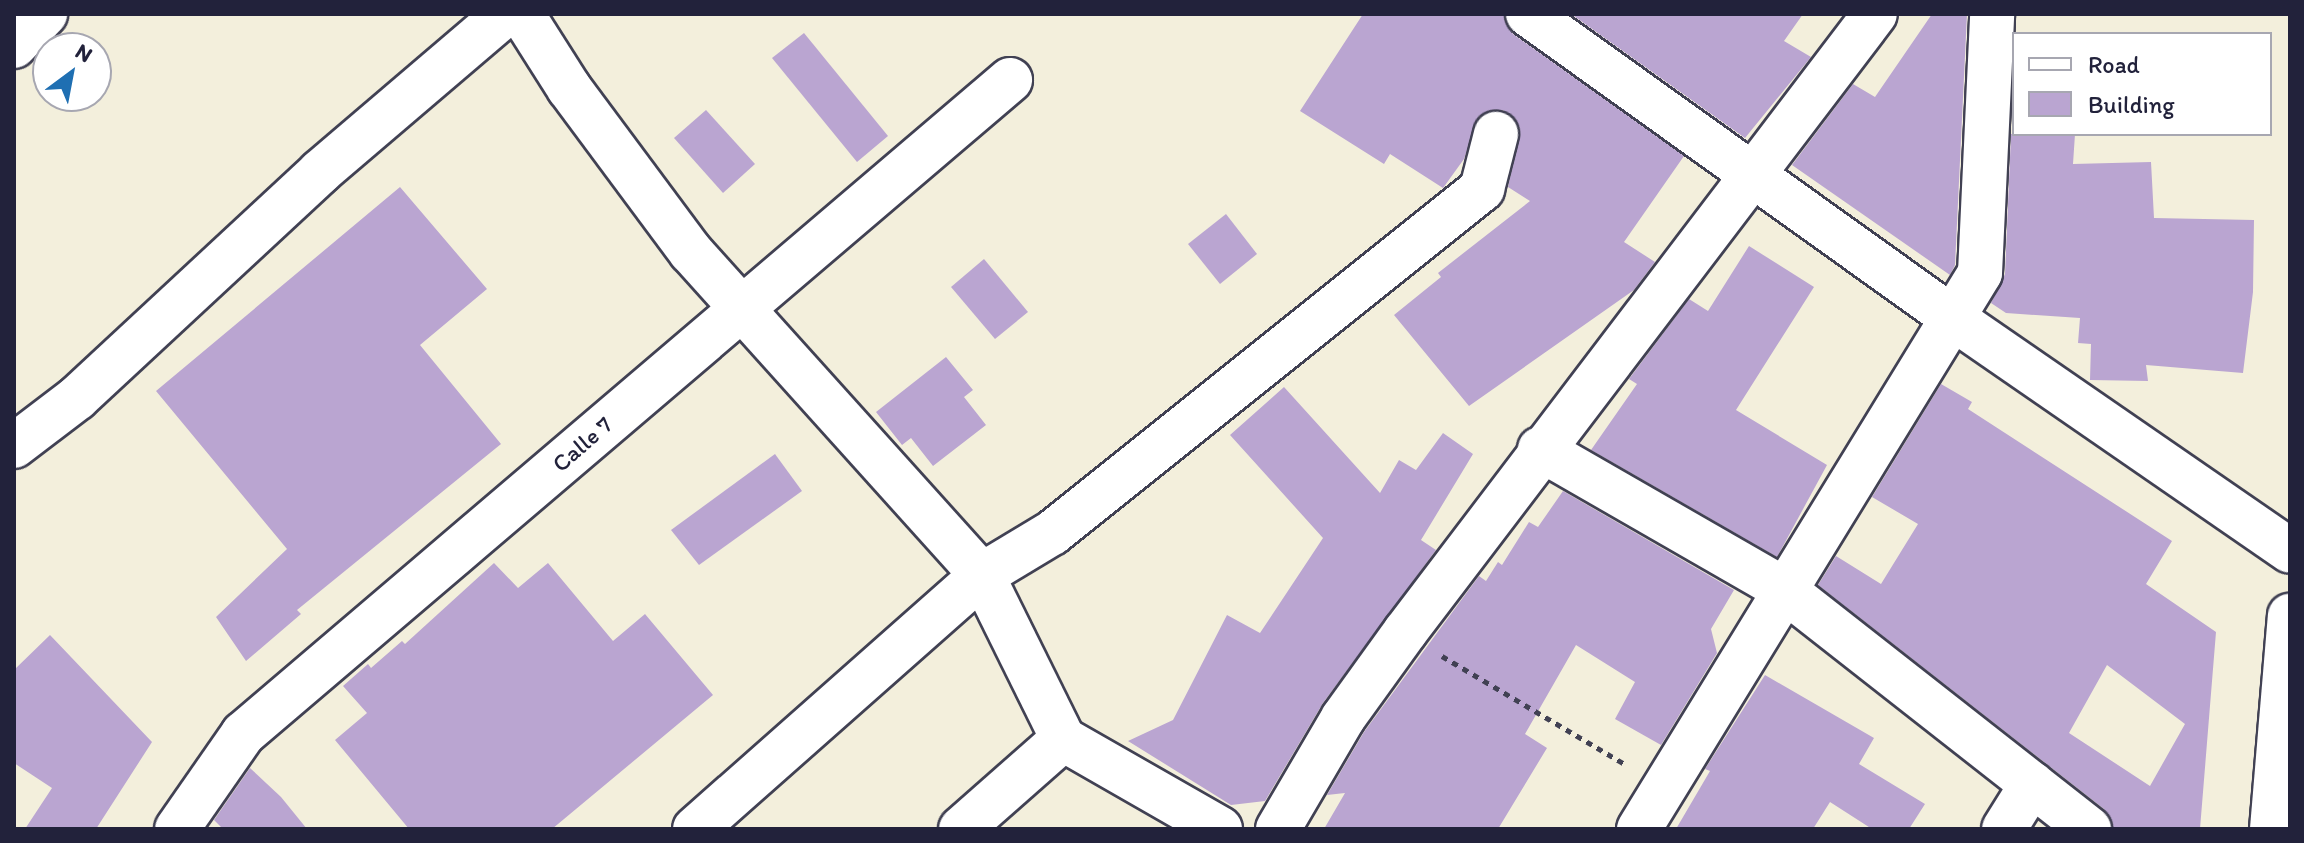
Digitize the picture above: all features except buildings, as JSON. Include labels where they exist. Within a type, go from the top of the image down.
[{"type":"street","points":[[14,46],[45,14]]},
{"type":"street","points":[[14,446],[77,398],[320,172],[505,14]]},
{"type":"street","points":[[522,14],[569,88],[691,252],[982,575],[1063,739],[1220,829]]},
{"type":"street","points":[[1528,14],[1753,178],[2290,551]]},
{"type":"street","points":[[1278,829],[1343,718],[1405,632],[1540,449],[1753,178],[1875,14]]},
{"type":"street","points":[[1639,829],[1783,589],[1980,273],[1992,14]]},
{"type":"street","name":"Calle 7","points":[[177,829],[243,734],[1010,80]]},
{"type":"street","points":[[695,829],[982,575],[1052,533],[1482,189],[1496,134]]},
{"type":"street","points":[[1540,449],[1783,589],[2089,829]]},
{"type":"street","points":[[2272,829],[2290,616]]},
{"type":"street","points":[[961,829],[1063,739]]},
{"type":"street","points":[[2004,829],[2032,784]]},
{"type":"path","points":[[1405,632],[1489,688],[1665,786]]}]
